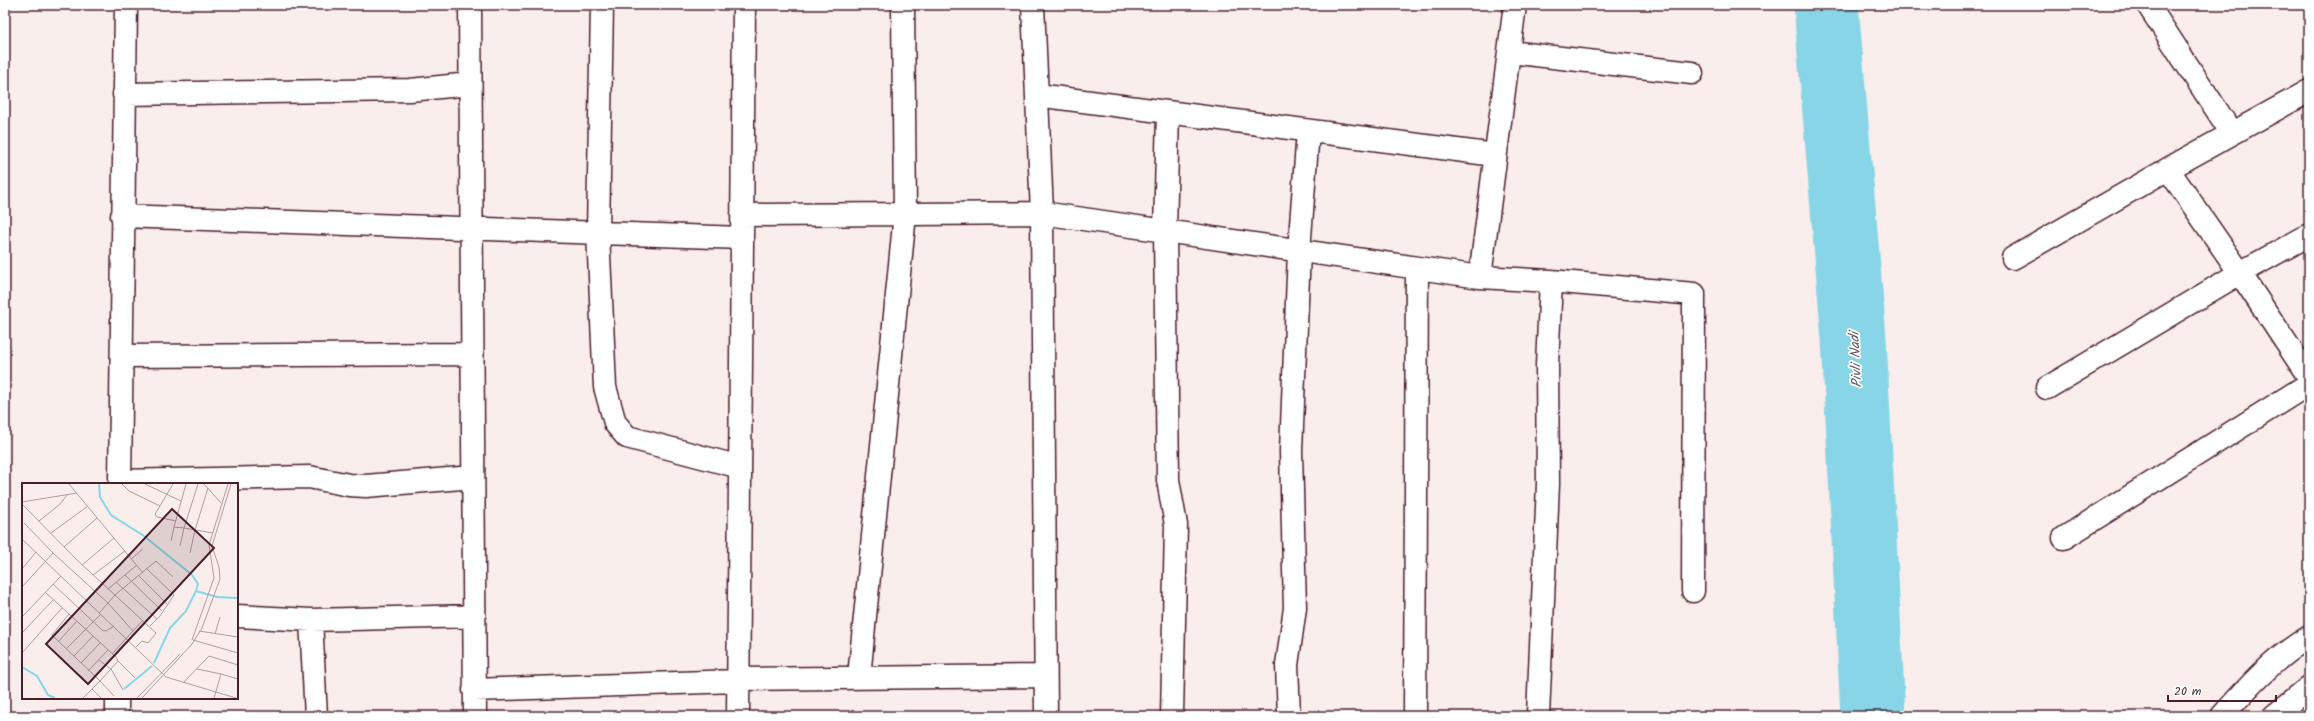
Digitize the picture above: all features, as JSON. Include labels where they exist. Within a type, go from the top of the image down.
[{"type":"street","points":[[126,5],[122,216],[120,483],[309,477],[349,485],[366,486],[473,477]]},
{"type":"street","points":[[470,5],[475,716]]},
{"type":"street","points":[[602,5],[598,233],[605,387],[615,423],[627,436],[740,467]]},
{"type":"street","points":[[738,716],[744,5]]},
{"type":"street","points":[[859,677],[905,214],[903,5]]},
{"type":"street","points":[[1033,5],[1042,213],[1046,716]]},
{"type":"street","points":[[1480,277],[1515,5]]},
{"type":"street","points":[[2148,5],[2231,132]]},
{"type":"street","points":[[1509,52],[1692,73]]},
{"type":"street","points":[[124,94],[410,90],[470,84]]},
{"type":"street","points":[[2013,258],[2231,132],[2309,91]]},
{"type":"street","points":[[1037,95],[1496,155]]},
{"type":"street","points":[[1168,113],[1165,231],[1168,480],[1176,525],[1172,716]]},
{"type":"street","points":[[1289,716],[1287,665],[1295,608],[1291,451],[1299,250],[1308,131]]},
{"type":"street","points":[[2168,169],[2240,273],[2309,377]]},
{"type":"street","points":[[742,214],[1042,213],[1480,277],[1552,281],[1694,294],[1693,592]]},
{"type":"street","points":[[122,216],[742,238]]},
{"type":"street","points":[[2046,388],[2240,273],[2309,235]]},
{"type":"street","points":[[1415,716],[1417,268]]},
{"type":"street","points":[[1538,716],[1548,484],[1547,365],[1552,281]]},
{"type":"street","points":[[122,356],[472,354]]},
{"type":"street","points":[[2064,538],[2309,384]]},
{"type":"street","points":[[238,616],[311,620],[474,616]]},
{"type":"street","points":[[311,620],[316,716]]},
{"type":"street","points":[[2222,716],[2245,689],[2294,645],[2309,636]]},
{"type":"street","points":[[474,690],[736,681],[738,679],[1045,676]]},
{"type":"street","points":[[2274,716],[2309,687]]},
{"type":"street","points":[[117,699],[117,716]]},
{"type":"waterway","name":"Pivli Nadi","points":[[1826,5],[1854,339],[1873,716]]}]
